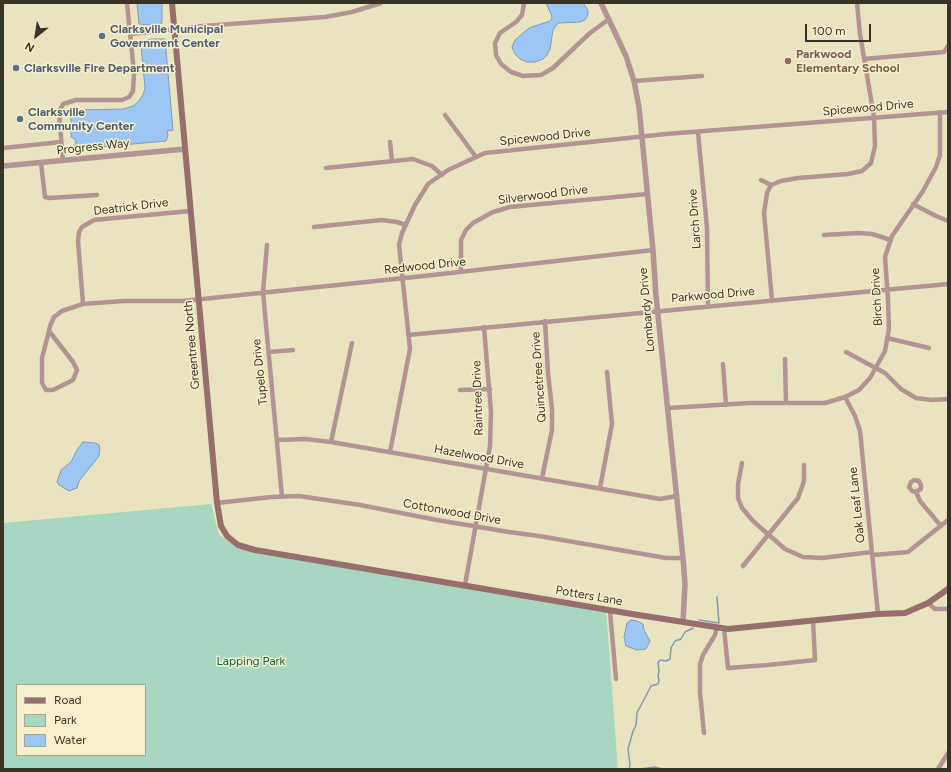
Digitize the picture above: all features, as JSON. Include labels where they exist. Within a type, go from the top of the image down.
[{"type":"main road","name":"Greentree North","points":[[172,3],[217,503],[221,526],[227,536]]},
{"type":"main road","name":"Potters Lane","points":[[227,536],[240,546],[256,550],[610,611],[724,628],[878,614],[905,613],[928,603],[948,589]]},
{"type":"street","points":[[63,161],[59,112],[63,104],[76,100],[122,100],[129,97],[134,91],[134,73],[127,3]]},
{"type":"street","points":[[130,34],[325,17],[352,12],[381,3]]},
{"type":"street","points":[[524,3],[522,14],[516,22],[500,33],[495,43],[496,55],[501,64],[511,72],[523,76],[541,75],[553,68],[590,33],[609,19]]},
{"type":"street","name":"Lombardy Drive","points":[[601,3],[626,56],[634,81],[639,107],[658,311],[684,558],[685,584],[682,622]]},
{"type":"street","points":[[761,180],[770,185],[781,181],[798,178],[848,174],[862,171],[871,163],[875,146],[874,117],[860,34],[858,3]]},
{"type":"street","points":[[864,59],[944,52],[948,46]]},
{"type":"street","points":[[634,81],[702,76]]},
{"type":"street","name":"Birch Drive","points":[[668,408],[786,403],[825,403],[845,397],[858,390],[870,378],[885,351],[889,329],[885,257],[892,236],[936,167],[940,155],[940,112]]},
{"type":"street","name":"Spicewood Drive","points":[[390,452],[410,350],[399,245],[402,233],[415,205],[428,184],[442,175],[485,153],[698,132],[948,112]]},
{"type":"street","points":[[445,115],[476,157]]},
{"type":"street","name":"Larch Drive","points":[[698,132],[707,228],[708,306]]},
{"type":"street","points":[[3,148],[61,142]]},
{"type":"street","points":[[390,142],[392,161]]},
{"type":"street","name":"Progress Way","points":[[3,166],[185,149]]},
{"type":"street","points":[[326,168],[413,159],[432,166],[442,175]]},
{"type":"street","name":"Deatrick Drive","points":[[41,163],[45,197],[97,195]]},
{"type":"street","points":[[770,185],[767,193],[764,213],[772,300]]},
{"type":"street","name":"Silverwood Drive","points":[[461,272],[461,240],[466,230],[473,223],[493,212],[510,207],[648,194]]},
{"type":"street","points":[[913,204],[948,221]]},
{"type":"street","name":"Deatrick Drive","points":[[83,304],[78,241],[79,232],[82,228],[94,220],[190,211]]},
{"type":"street","points":[[314,227],[382,220],[406,225]]},
{"type":"street","points":[[824,235],[858,233],[872,234],[891,240]]},
{"type":"street","name":"Tupelo Drive","points":[[267,245],[262,292],[282,497]]},
{"type":"street","name":"Redwood Drive","points":[[49,331],[73,362],[77,370],[73,380],[53,390],[46,390],[42,383],[42,358],[50,326],[54,317],[62,311],[83,304],[124,301],[183,301],[653,250]]},
{"type":"street","name":"Parkwood Drive","points":[[408,335],[948,284]]},
{"type":"street","name":"Quincetree Drive","points":[[542,478],[552,430],[552,409],[545,321]]},
{"type":"street","name":"Raintree Drive","points":[[465,585],[490,446],[490,389],[484,327]]},
{"type":"street","points":[[887,338],[929,348]]},
{"type":"street","points":[[331,442],[352,343]]},
{"type":"street","points":[[268,352],[293,350]]},
{"type":"street","points":[[846,352],[885,373],[901,389],[916,398],[932,400],[948,399]]},
{"type":"street","points":[[785,359],[786,403]]},
{"type":"street","points":[[724,364],[726,405]]},
{"type":"street","points":[[600,488],[612,424],[607,372]]},
{"type":"street","points":[[460,390],[490,389]]},
{"type":"street","name":"Oak Leaf Lane","points":[[845,397],[855,416],[860,431],[878,614]]},
{"type":"street","name":"Hazelwood Drive","points":[[277,440],[305,439],[331,442],[660,499],[677,496]]},
{"type":"street","points":[[742,464],[738,484],[738,498],[742,508],[753,521],[785,550],[803,557],[822,558],[908,552],[948,520]]},
{"type":"street","points":[[743,566],[798,498],[804,481],[804,465]]},
{"type":"street","points":[[916,492],[920,501],[941,526]]},
{"type":"street","name":"Cottonwood Drive","points":[[217,503],[299,496],[360,505],[666,558],[684,558]]},
{"type":"street","points":[[928,603],[935,609],[948,609]]},
{"type":"street","points":[[610,611],[616,678]]},
{"type":"street","points":[[724,628],[728,668],[773,665],[815,660],[813,620]]},
{"type":"street","points":[[704,733],[700,692],[700,664],[715,635],[717,627]]},
{"type":"street","points":[[938,769],[948,753]]},
{"type":"green space","name":"Lapping Park","points":[[211,504],[219,535],[236,546],[606,610],[618,769],[3,769],[3,523]]},
{"type":"water","points":[[137,3],[162,3],[162,23],[149,25],[139,24]]},
{"type":"water","points":[[546,3],[583,3],[588,10],[588,15],[585,20],[580,22],[558,23],[553,30],[550,49],[547,55],[543,59],[535,62],[527,62],[520,59],[515,54],[512,47],[515,40],[529,28],[550,21],[552,18]]},
{"type":"water","points":[[151,39],[165,39],[173,130],[167,131],[168,136],[166,141],[78,149],[75,146],[75,139],[71,137],[71,112],[79,110],[123,109],[133,106],[138,102],[143,95],[145,88],[141,45],[142,42]]},
{"type":"water","points":[[83,442],[95,443],[99,445],[99,456],[79,481],[77,488],[69,491],[57,482],[61,470],[71,462]]},
{"type":"water","points":[[631,620],[643,624],[644,630],[650,641],[646,649],[637,650],[626,646],[624,637],[627,623]]},
{"type":"waterway","points":[[699,620],[719,623],[717,597]]},
{"type":"waterway","points":[[629,769],[628,749],[636,725],[637,713],[651,686],[658,684],[658,663],[660,660],[666,661],[670,659],[671,648],[675,641],[681,639],[685,632],[693,628]]},
{"type":"waterway","points":[[641,769],[655,767],[662,769]]},
{"type":"place","name":"Clarksville Municipal Government Center","points":[[102,36]]},
{"type":"place","name":"Parkwood Elementary School","points":[[788,61]]},
{"type":"place","name":"Clarksville Fire Department","points":[[16,68]]},
{"type":"place","name":"Clarksville Community Center","points":[[20,119]]}]
